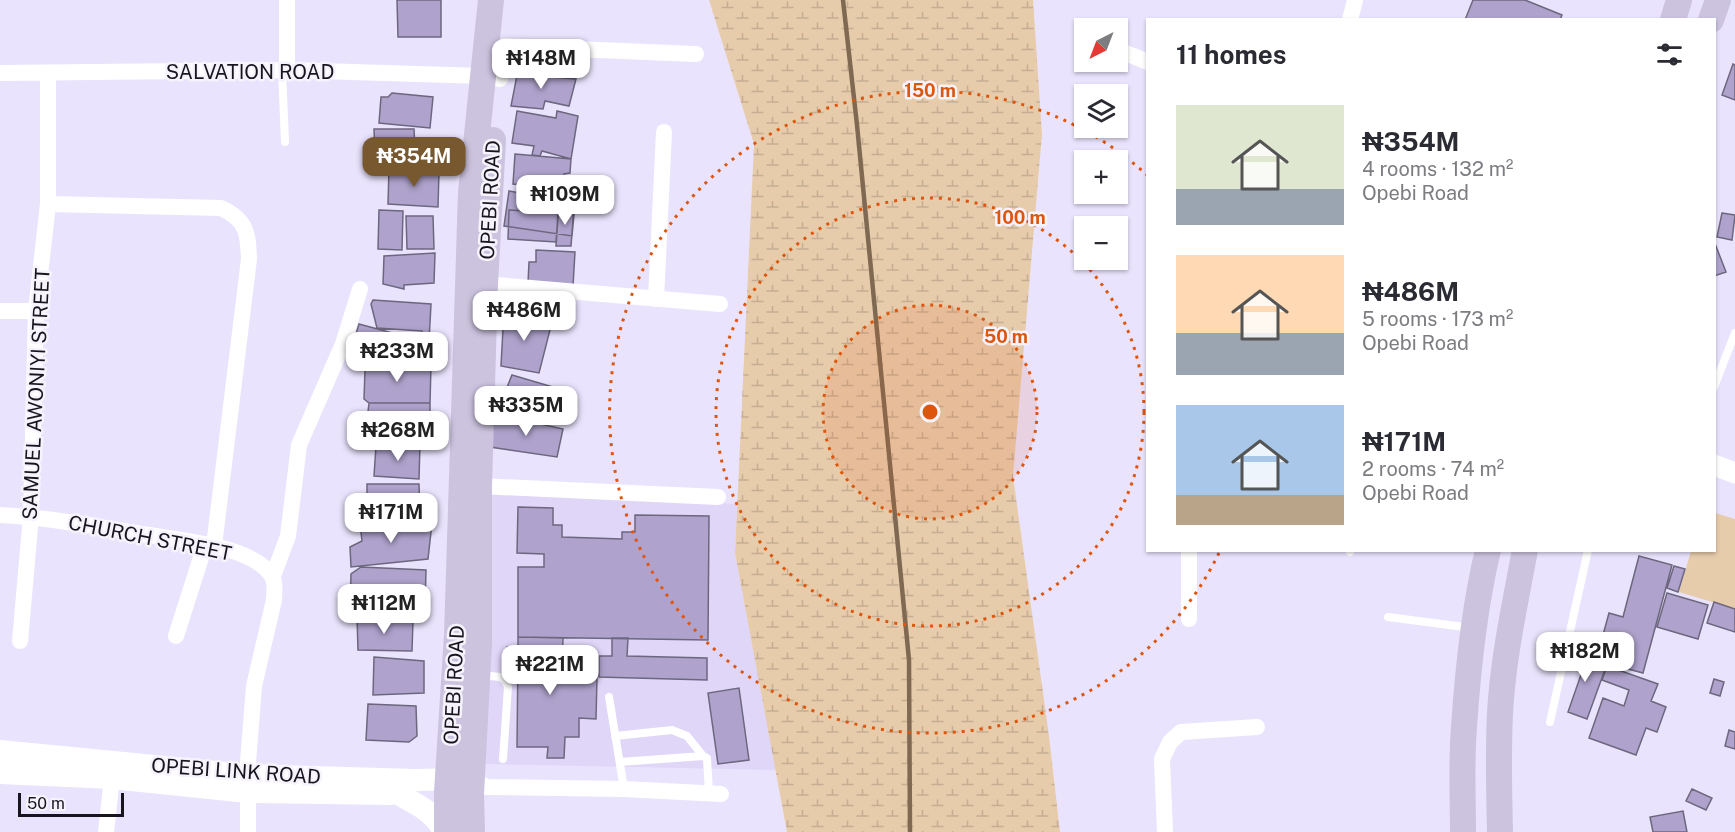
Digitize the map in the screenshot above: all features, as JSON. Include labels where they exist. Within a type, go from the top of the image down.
[{"type":"main road","name":"OPEBI ROAD","points":[[445,832],[465,786],[478,675],[479,486],[491,168],[491,0]]},
{"type":"main road","name":"OPEBI ROAD","points":[[472,832],[465,786],[452,734],[458,624],[471,192],[492,77],[504,46],[509,0]]},
{"type":"main road","points":[[1673,18],[1679,0]]},
{"type":"main road","points":[[1712,18],[1718,0]]},
{"type":"main road","points":[[1463,832],[1463,728],[1472,628],[1488,552]]},
{"type":"main road","points":[[1500,832],[1498,769],[1500,712],[1509,637],[1525,552]]},
{"type":"main road","points":[[415,780],[432,768],[452,734]]},
{"type":"main road","name":"OPEBI LINK ROAD","points":[[0,751],[247,784],[415,780],[465,786]]},
{"type":"main road","name":"OPEBI LINK ROAD","points":[[0,773],[247,784],[398,794],[465,786]]},
{"type":"main road","points":[[398,794],[433,815],[445,832]]},
{"type":"street","points":[[285,70],[287,0]]},
{"type":"street","points":[[1350,18],[1355,0]]},
{"type":"street","points":[[504,46],[696,54]]},
{"type":"street","points":[[1128,54],[1146,61]]},
{"type":"street","name":"SALVATION ROAD","points":[[0,73],[285,70],[492,77]]},
{"type":"street","name":"SAMUEL AWONIYI STREET","points":[[20,641],[31,516],[36,311],[48,204],[48,74]]},
{"type":"street","points":[[656,300],[664,132]]},
{"type":"street","points":[[48,204],[221,208],[242,221],[248,238],[249,259],[210,545],[176,636]]},
{"type":"street","points":[[485,284],[720,304]]},
{"type":"street","points":[[248,832],[247,784],[254,686],[274,600],[273,576],[288,536],[299,445],[343,344],[360,289]]},
{"type":"street","points":[[0,311],[36,311]]},
{"type":"street","points":[[1716,466],[1735,473]]},
{"type":"street","points":[[479,486],[718,496]]},
{"type":"street","name":"CHURCH STREET","points":[[0,514],[31,516],[210,545],[245,556],[262,565],[273,576]]},
{"type":"street","points":[[1189,552],[1189,619]]},
{"type":"street","points":[[1165,832],[1162,759],[1170,742],[1181,732],[1257,727]]},
{"type":"street","points":[[106,832],[112,778]]},
{"type":"street","points":[[465,786],[624,789],[715,794]]},
{"type":"lane","points":[[285,70],[285,142]]},
{"type":"lane","points":[[1716,382],[1735,333]]},
{"type":"lane","points":[[1550,722],[1588,552]]},
{"type":"lane","points":[[1388,617],[1472,628]]},
{"type":"lane","points":[[478,675],[500,677],[505,680],[508,687],[503,759]]},
{"type":"lane","points":[[609,697],[624,789]]},
{"type":"lane","points":[[615,736],[672,730],[687,736],[707,758],[715,794]]},
{"type":"lane","points":[[620,762],[703,756]]},
{"type":"shaded area","points":[[490,493],[737,504],[735,553],[776,770],[483,764]]},
{"type":"green space","points":[[709,0],[1033,0],[1042,134],[1013,476],[1060,832],[787,832],[735,553],[754,144]]},
{"type":"green space","points":[[1716,513],[1735,519],[1735,609],[1679,592],[1691,552],[1716,552]]},
{"type":"building","points":[[397,0],[441,0],[441,37],[398,37]]},
{"type":"building","points":[[1473,0],[1525,0],[1562,15],[1561,18],[1466,18]]},
{"type":"building","points":[[1733,64],[1735,65],[1735,100],[1722,95]]},
{"type":"building","points":[[518,70],[576,79],[569,106],[545,101],[543,109],[511,106]]},
{"type":"building","points":[[392,93],[433,97],[430,128],[379,123],[381,97],[388,97]]},
{"type":"building","points":[[517,111],[556,118],[557,111],[578,116],[571,159],[542,151],[540,156],[532,155],[534,146],[512,143]]},
{"type":"building","points":[[374,129],[414,129],[415,150],[422,156],[393,158],[394,155],[375,155]]},
{"type":"building","points":[[515,154],[571,159],[570,173],[564,174],[564,190],[513,184]]},
{"type":"building","points":[[389,168],[439,171],[438,207],[388,204]]},
{"type":"building","points":[[509,191],[575,203],[572,236],[504,226]]},
{"type":"building","points":[[559,205],[574,206],[571,246],[556,246]]},
{"type":"building","points":[[379,210],[403,211],[402,250],[378,249]]},
{"type":"building","points":[[509,210],[558,213],[556,242],[508,239]]},
{"type":"building","points":[[1722,213],[1735,215],[1732,240],[1717,237]]},
{"type":"building","points":[[406,216],[433,216],[434,249],[407,249]]},
{"type":"building","points":[[1716,246],[1726,272],[1716,275]]},
{"type":"building","points":[[536,250],[575,252],[573,286],[528,283],[529,262],[536,262]]},
{"type":"building","points":[[435,253],[434,283],[404,285],[404,289],[383,284],[384,256]]},
{"type":"building","points":[[373,300],[431,304],[429,341],[422,341],[422,331],[377,328],[371,304]]},
{"type":"building","points":[[504,310],[552,322],[539,373],[501,366]]},
{"type":"building","points":[[359,324],[422,341],[417,351],[405,347],[403,353],[380,346],[377,356],[361,359],[351,351]]},
{"type":"building","points":[[375,361],[431,366],[430,403],[369,403],[364,399],[365,370]]},
{"type":"building","points":[[512,375],[563,390],[551,421],[501,402]]},
{"type":"building","points":[[369,403],[430,403],[430,440],[365,438]]},
{"type":"building","points":[[500,415],[563,429],[557,457],[490,447],[493,426]]},
{"type":"building","points":[[403,443],[420,444],[419,479],[374,476],[376,446],[403,448]]},
{"type":"building","points":[[367,484],[419,484],[420,518],[367,518]]},
{"type":"building","points":[[518,507],[553,508],[553,525],[562,525],[562,537],[622,539],[622,532],[635,532],[635,515],[709,516],[708,640],[518,637],[518,567],[544,567],[544,554],[517,553]]},
{"type":"building","points":[[432,523],[428,559],[351,567],[350,547],[362,541],[360,524]]},
{"type":"building","points":[[1639,556],[1672,565],[1643,673],[1606,663],[1613,637],[1603,635],[1609,613],[1623,617]]},
{"type":"building","points":[[1674,566],[1685,569],[1678,592],[1667,588]]},
{"type":"building","points":[[361,567],[426,570],[425,607],[380,604],[380,612],[350,610],[351,574]]},
{"type":"building","points":[[1667,593],[1708,605],[1698,639],[1657,627]]},
{"type":"building","points":[[1714,602],[1735,609],[1735,632],[1707,623]]},
{"type":"building","points":[[357,617],[379,617],[381,623],[413,620],[412,651],[358,650]]},
{"type":"building","points":[[518,637],[563,638],[562,666],[582,666],[581,678],[597,678],[596,719],[579,718],[579,737],[565,737],[564,758],[547,758],[548,747],[517,747],[518,656],[506,656],[507,647],[518,647]]},
{"type":"building","points":[[612,638],[628,638],[627,656],[707,658],[707,680],[599,677],[599,656],[612,656]]},
{"type":"building","points":[[1568,650],[1607,664],[1587,719],[1568,712],[1583,669],[1563,662]]},
{"type":"building","points":[[374,657],[424,661],[424,693],[373,695]]},
{"type":"building","points":[[1607,666],[1658,684],[1651,701],[1666,707],[1657,732],[1646,728],[1636,755],[1589,738],[1603,698],[1624,706],[1629,690],[1602,680]]},
{"type":"building","points":[[1714,679],[1724,682],[1720,696],[1710,693]]},
{"type":"building","points":[[739,688],[749,760],[718,764],[708,693]]},
{"type":"building","points":[[368,704],[416,706],[417,736],[409,742],[366,740]]},
{"type":"building","points":[[1729,730],[1735,732],[1735,749],[1725,746]]},
{"type":"building","points":[[1692,789],[1712,798],[1706,810],[1686,801]]},
{"type":"building","points":[[1683,811],[1687,832],[1653,832],[1650,817]]},
{"type":"waterway","points":[[843,0],[909,660],[910,832]]}]
